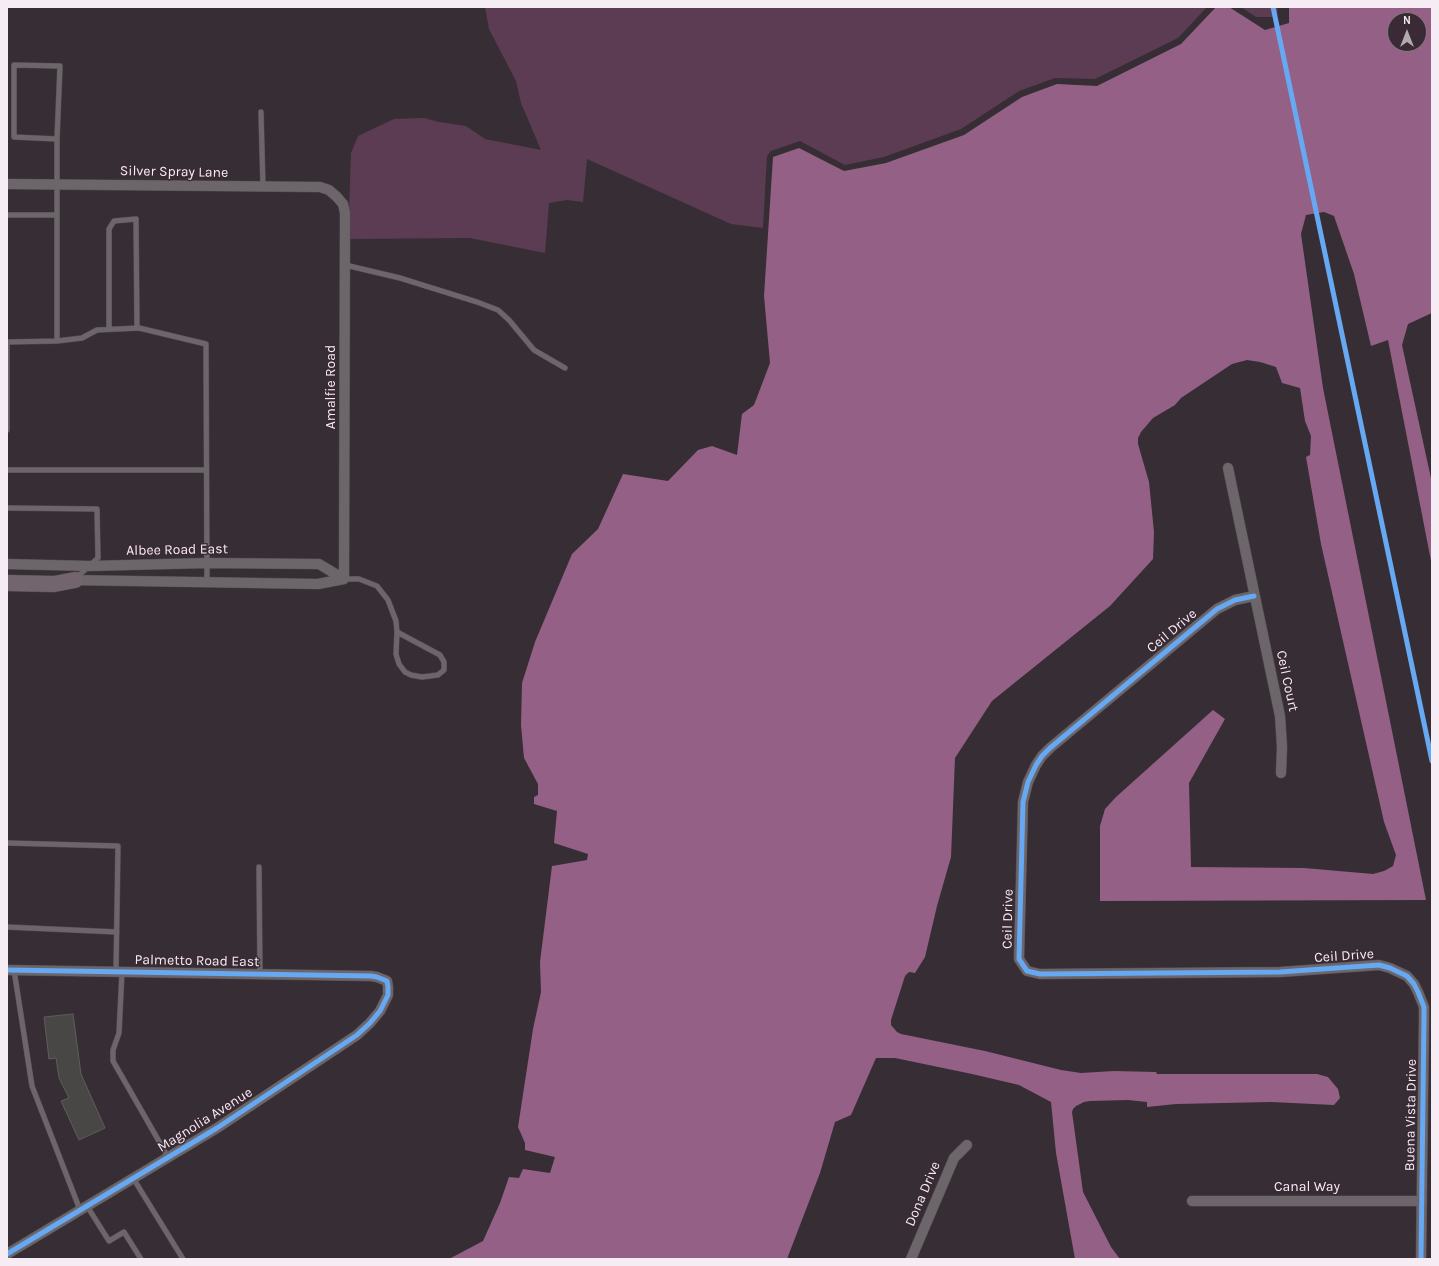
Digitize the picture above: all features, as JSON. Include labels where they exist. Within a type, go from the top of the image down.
[{"type":"main road","points":[[7,582],[54,584],[74,580]]},
{"type":"street","name":"Silver Spray Lane","points":[[7,184],[320,187],[329,190],[338,197]]},
{"type":"street","name":"Amalfie Road","points":[[338,197],[343,204],[345,213],[344,579]]},
{"type":"street","points":[[1228,468],[1254,596]]},
{"type":"street","name":"Albee Road East","points":[[7,564],[90,566],[207,563],[319,564],[344,579]]},
{"type":"street","name":"Albee Road East","points":[[74,580],[318,584],[344,579]]},
{"type":"street","name":"Ceil Court","points":[[1254,596],[1280,716],[1282,747],[1281,773]]},
{"type":"street","name":"Ceil Drive","points":[[1254,596],[1235,600],[1217,609],[1050,748],[1036,764],[1028,782],[1023,802],[1019,959],[1027,971],[1040,974],[1280,972],[1379,965],[1390,968],[1407,976]]},
{"type":"street","name":"Palmetto Road East","points":[[11,970],[371,976],[387,981]]},
{"type":"street","name":"Buena Vista Drive","points":[[1407,976],[1414,984],[1424,1007],[1421,1259]]},
{"type":"street","name":"Magnolia Avenue","points":[[7,1254],[217,1128],[357,1035],[370,1024],[380,1011],[388,995],[387,981]]},
{"type":"street","name":"Dona Drive","points":[[911,1259],[954,1158],[968,1145]]},
{"type":"street","name":"Canal Way","points":[[1192,1201],[1422,1201]]},
{"type":"lane","points":[[57,341],[57,185],[60,66],[14,65],[14,137],[58,139]]},
{"type":"lane","points":[[261,112],[263,187]]},
{"type":"lane","points":[[7,215],[57,215]]},
{"type":"lane","points":[[109,329],[109,229],[114,221],[136,219],[137,328]]},
{"type":"lane","points":[[345,265],[400,278],[498,310],[509,320],[534,350],[564,368]]},
{"type":"lane","points":[[7,430],[7,342],[57,341],[82,338],[97,330],[137,328],[206,344],[207,582]]},
{"type":"lane","points":[[7,470],[206,470]]},
{"type":"lane","points":[[7,508],[97,509],[98,558],[74,580]]},
{"type":"lane","name":"Albee Road East","points":[[344,579],[359,579],[377,586],[388,600],[396,621],[396,654],[398,664],[405,672],[422,677],[438,675],[444,670],[444,662],[440,655],[397,632]]},
{"type":"lane","points":[[7,843],[118,846],[117,932],[119,972],[119,1033],[113,1050],[113,1061],[168,1157]]},
{"type":"lane","points":[[259,867],[260,974]]},
{"type":"lane","points":[[7,928],[117,932]]},
{"type":"lane","points":[[11,970],[32,1086],[84,1208],[109,1241],[124,1232],[142,1259]]},
{"type":"lane","points":[[132,1178],[182,1259]]},
{"type":"shaded area","points":[[485,7],[1207,7],[1178,38],[1095,79],[1055,78],[1019,91],[961,129],[884,157],[845,165],[800,141],[771,151],[767,156],[763,228],[731,224],[587,159],[583,202],[567,200],[549,203],[545,253],[470,238],[348,239],[351,153],[358,136],[394,119],[424,118],[466,126],[485,139],[541,150],[521,103],[516,81],[489,29]]},
{"type":"shaded area","points":[[1216,7],[1229,7],[1265,30],[1289,23],[1289,7],[1432,7],[1432,313],[1408,324],[1402,345],[1432,483],[1432,566],[1388,340],[1371,346],[1354,274],[1334,216],[1324,212],[1306,215],[1301,234],[1323,388],[1426,900],[1100,901],[1100,826],[1105,809],[1116,797],[1213,710],[1225,719],[1189,783],[1191,867],[1304,868],[1373,874],[1384,871],[1393,866],[1396,855],[1384,822],[1321,544],[1306,457],[1310,455],[1311,436],[1305,421],[1300,388],[1282,383],[1276,367],[1247,360],[1232,364],[1181,398],[1175,405],[1153,418],[1141,432],[1138,438],[1138,444],[1149,482],[1154,532],[1153,559],[1110,606],[992,701],[955,758],[951,857],[937,906],[925,957],[915,973],[909,972],[905,976],[891,1020],[891,1025],[901,1034],[985,1051],[1061,1070],[1081,1073],[1114,1071],[1156,1072],[1157,1074],[1317,1074],[1328,1077],[1338,1089],[1340,1098],[1334,1105],[1271,1102],[1176,1104],[1147,1107],[1147,1102],[1128,1100],[1090,1101],[1076,1106],[1072,1112],[1083,1192],[1111,1247],[1120,1259],[1075,1259],[1056,1153],[1051,1102],[1019,1085],[895,1058],[876,1058],[851,1115],[835,1122],[820,1173],[787,1259],[449,1259],[483,1241],[500,1203],[509,1177],[519,1178],[523,1169],[550,1173],[555,1157],[525,1150],[525,1143],[518,1127],[533,1029],[541,992],[540,962],[552,866],[587,860],[588,854],[554,843],[557,811],[534,804],[534,797],[538,795],[538,784],[524,758],[521,725],[522,683],[535,642],[572,554],[598,529],[623,474],[668,481],[698,450],[712,446],[737,455],[742,414],[754,405],[770,363],[764,296],[773,157],[799,148],[844,171],[886,163],[964,135],[1022,97],[1057,84],[1097,86],[1181,44]]},
{"type":"shaded area","points":[[1241,7],[1278,7],[1277,17],[1256,17]]},
{"type":"building","points":[[73,1014],[81,1074],[105,1128],[79,1140],[61,1101],[69,1098],[59,1078],[56,1058],[49,1059],[44,1017]]},
{"type":"cycle path","points":[[1273,7],[1432,761]]},
{"type":"cycle path","points":[[1254,596],[1235,600],[1217,609],[1050,748],[1036,765],[1028,782],[1023,802],[1019,959],[1027,971],[1040,974],[1280,972],[1379,965],[1390,968],[1407,976],[1414,984],[1424,1007],[1421,1259]]},
{"type":"cycle path","points":[[7,970],[371,976],[387,981],[388,987],[388,995],[380,1011],[357,1035],[217,1128],[7,1254]]}]
